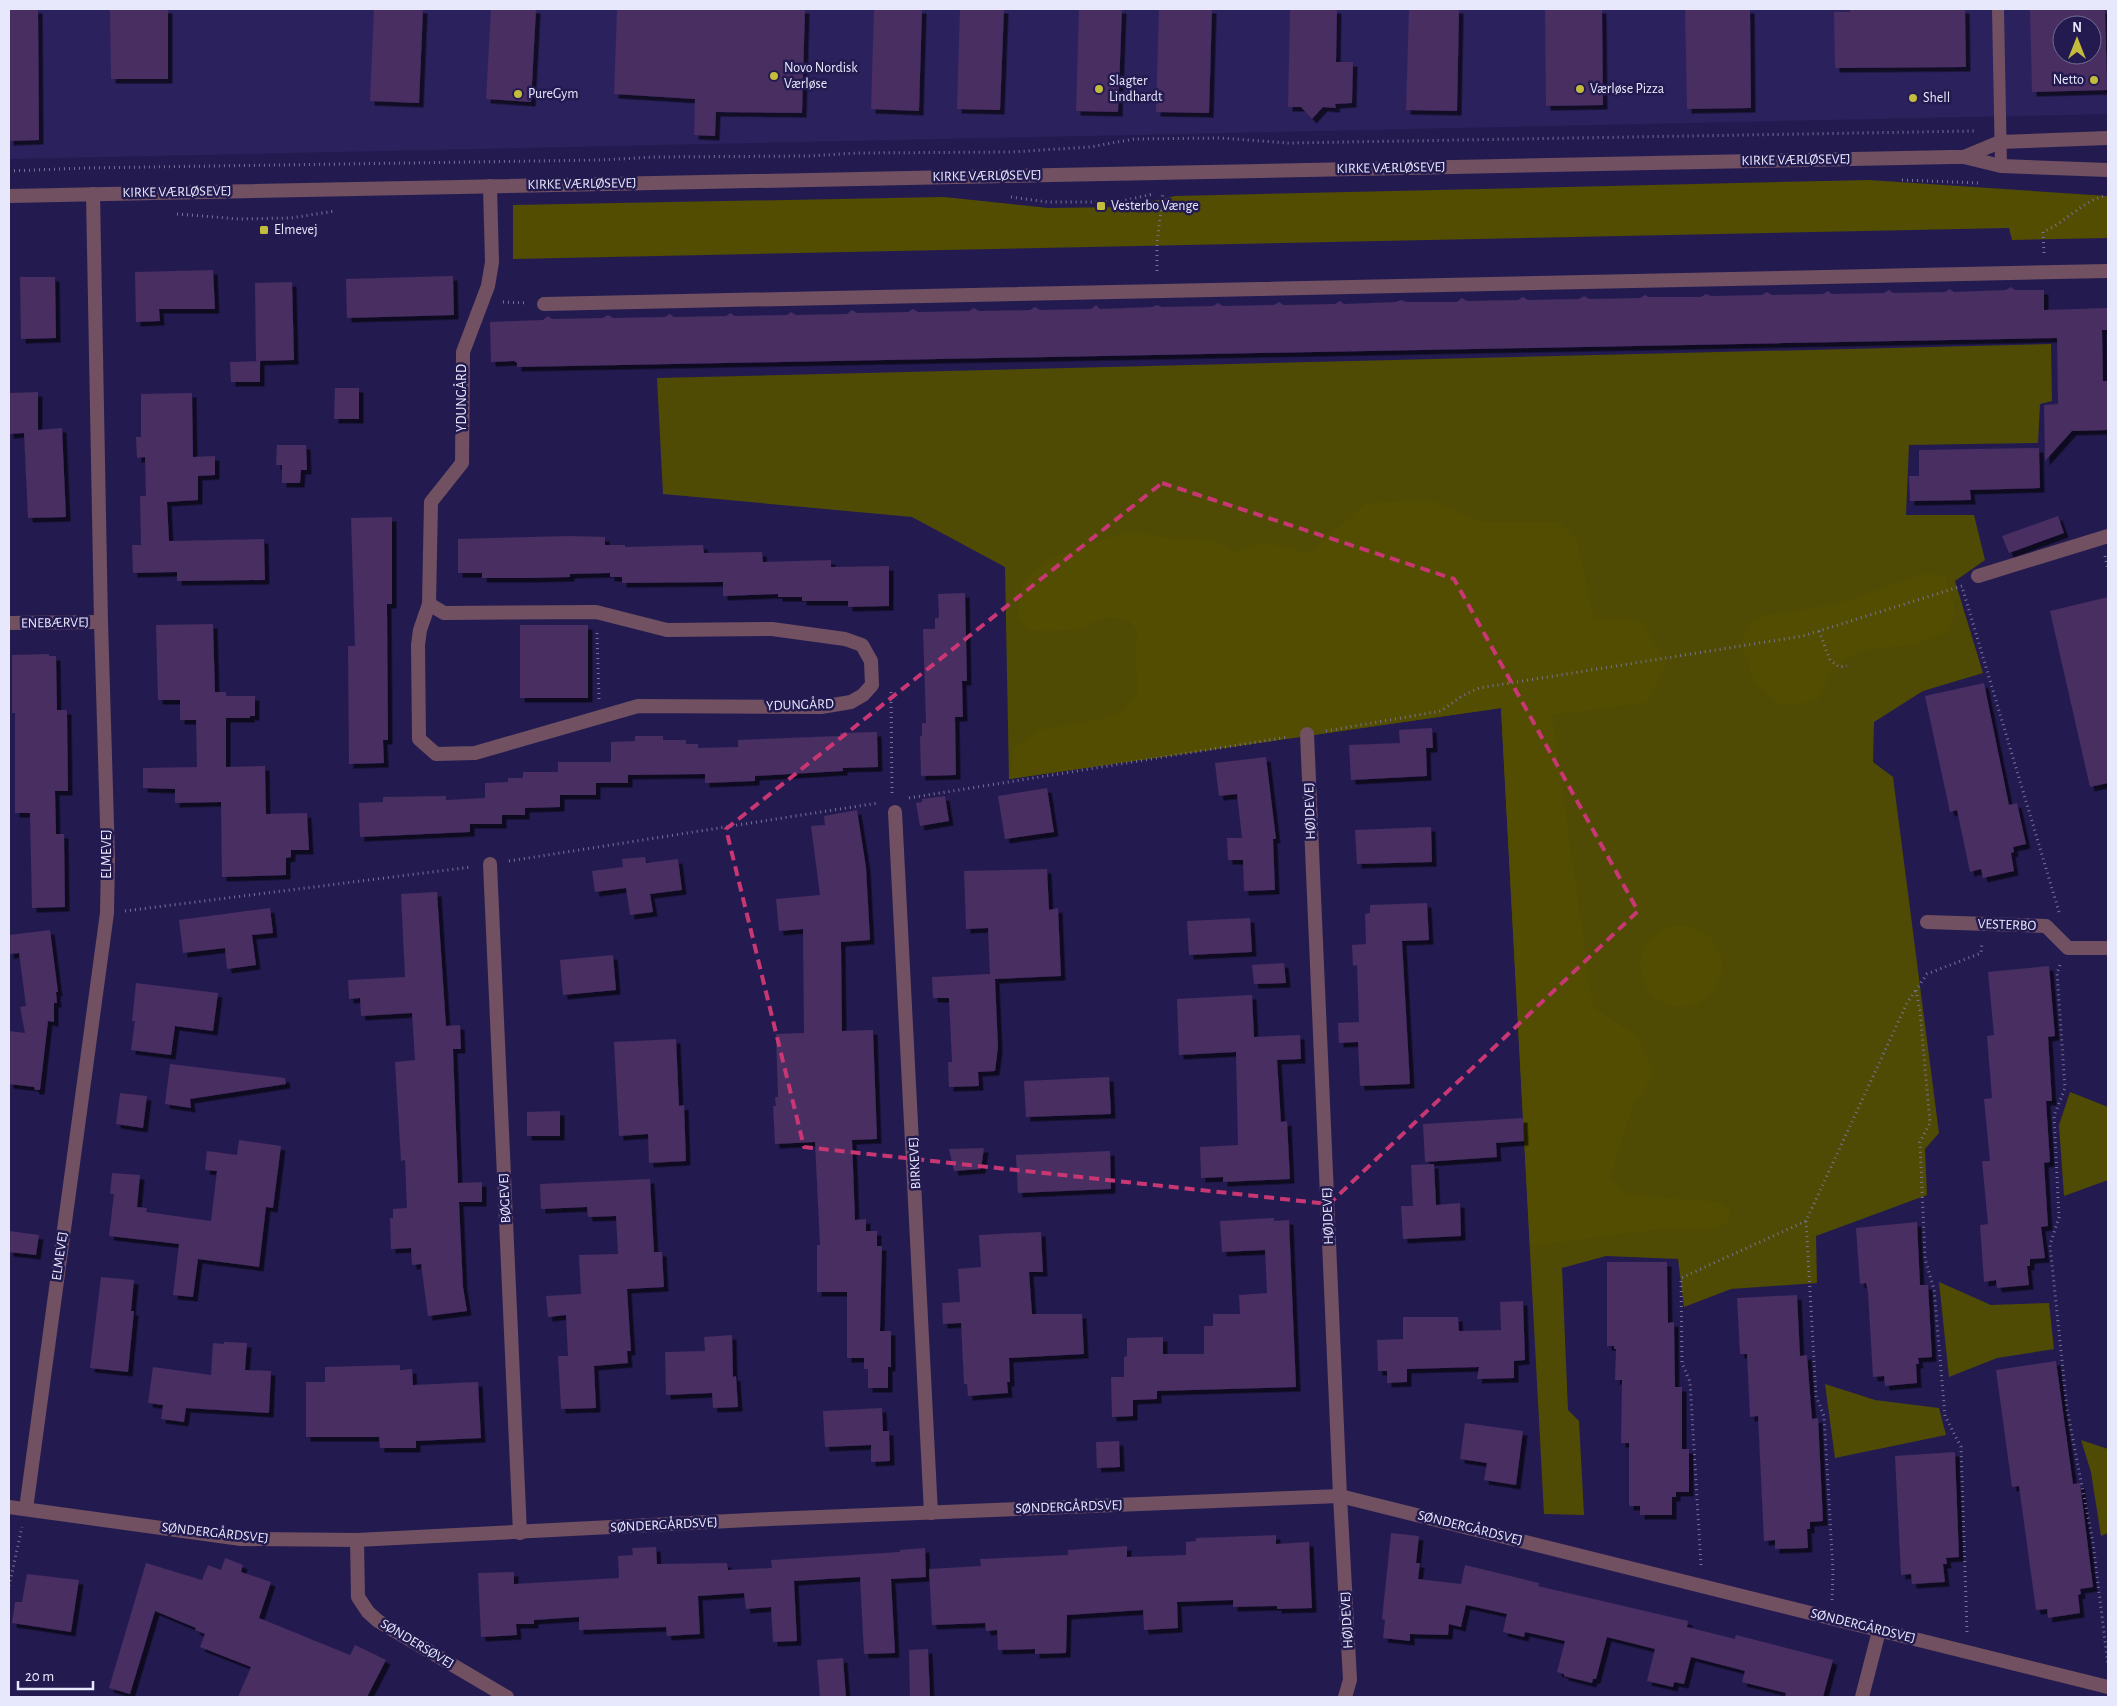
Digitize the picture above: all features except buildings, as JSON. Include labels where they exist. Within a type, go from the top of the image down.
[{"type":"street","name":"KIRKE VÆRLØSEVEJ","points":[[1964,157],[2000,136],[2108,138]]},
{"type":"street","name":"KIRKE VÆRLØSEVEJ","points":[[9,196],[1964,157],[2001,166],[2108,170]]},
{"type":"street","name":"YDUNGÅRD","points":[[429,604],[444,613],[596,612],[667,630],[772,629],[845,639],[862,645],[871,661],[872,685],[863,695],[851,702],[820,707],[638,706],[475,752],[436,754],[419,739],[419,637],[429,604],[431,502],[462,463],[463,352],[488,286],[492,262],[490,186]]},
{"type":"street","name":"ELMEVEJ","points":[[26,1509],[107,913],[108,858],[101,622],[93,194]]},
{"type":"street","points":[[544,304],[2108,271]]},
{"type":"street","points":[[1978,576],[2108,536]]},
{"type":"street","name":"ENEBÆRVEJ","points":[[9,623],[101,622]]},
{"type":"street","name":"HØJDEVEJ","points":[[1307,734],[1340,1496],[1350,1680],[1346,1697]]},
{"type":"street","name":"BIRKEVEJ","points":[[894,807],[916,1183],[931,1513]]},
{"type":"street","name":"BØGEVEJ","points":[[490,864],[520,1532]]},
{"type":"street","name":"VESTERBO","points":[[1927,922],[2046,926],[2068,948]]},
{"type":"street","points":[[2068,948],[2108,948]]},
{"type":"street","name":"SØNDERGÅRDSVEJ","points":[[9,1507],[242,1539],[357,1540],[1340,1496],[2108,1687]]},
{"type":"street","name":"SØNDERSØVEJ","points":[[357,1540],[358,1597],[368,1612],[378,1621],[507,1697]]},
{"type":"street","points":[[1862,1697],[1880,1631]]},
{"type":"lane","points":[[1998,9],[2001,166]]},
{"type":"path","points":[[9,171],[85,168],[601,160],[655,157],[810,156],[857,153],[1011,152],[1090,147],[1134,138],[1221,138],[1288,143],[1481,141],[1641,135],[2000,136]]},
{"type":"path","points":[[1157,252],[1162,192]]},
{"type":"path","points":[[2044,272],[2043,232],[2055,226],[2089,200],[2104,196]]},
{"type":"path","points":[[482,302],[544,304]]},
{"type":"path","points":[[907,798],[1441,711],[1462,696],[1479,688],[1803,636],[1962,587],[1978,576]]},
{"type":"path","points":[[1962,587],[2057,903],[2068,948],[2057,973],[2065,1088],[2054,1116],[2059,1217],[2050,1245],[2068,1409],[2093,1543],[2108,1666]]},
{"type":"path","points":[[596,612],[600,718]]},
{"type":"path","points":[[1819,632],[1830,660],[1839,667],[1847,666]]},
{"type":"path","points":[[891,686],[894,807]]},
{"type":"path","points":[[107,913],[490,864],[882,802]]},
{"type":"path","points":[[1831,1619],[1833,1572],[1824,1416],[1816,1396],[1806,1221],[1907,1003],[1927,974],[1981,954],[1984,924]]},
{"type":"path","points":[[1916,990],[1920,1011],[1930,1123],[1920,1142],[1925,1259],[1934,1289],[1945,1416],[1961,1447],[1968,1653]]},
{"type":"path","points":[[1702,1586],[1690,1382],[1682,1363],[1681,1278],[1806,1221]]},
{"type":"path","points":[[9,1586],[26,1509]]},
{"type":"highlighted area","points":[[1162,483],[1454,579],[1638,911],[1329,1204],[804,1147],[726,829]]},
{"type":"shaded area","points":[[9,9],[2108,9],[2108,114],[9,159]]},
{"type":"shaded area","points":[[1869,180],[2108,196],[2108,238],[2012,240],[2009,228],[513,259],[513,205],[944,197],[1048,208],[1126,207],[1175,196]]},
{"type":"shaded area","points":[[2051,344],[2052,401],[2040,404],[2038,443],[1909,445],[1906,515],[1974,515],[1985,560],[1955,581],[1983,673],[1923,691],[1874,722],[1873,762],[1893,777],[1939,1133],[1925,1149],[1927,1195],[1816,1236],[1817,1283],[1731,1289],[1684,1307],[1678,1259],[1606,1256],[1562,1268],[1568,1410],[1579,1421],[1584,1515],[1544,1514],[1501,708],[1009,779],[1005,567],[912,517],[663,494],[657,378]]},
{"type":"shaded area","points":[[1431,500],[1481,522],[1559,522],[1577,540],[1594,618],[1641,621],[1667,664],[1646,703],[1552,715],[1593,1007],[1637,1036],[1654,1074],[1632,1109],[1610,1178],[1626,1194],[1718,1202],[1731,1211],[1729,1221],[1719,1229],[1669,1228],[1530,1246],[1501,708],[1009,779],[1014,748],[1040,730],[1110,717],[1126,709],[1137,694],[1136,647],[1138,632],[1127,619],[1103,618],[1077,630],[1044,631],[1028,630],[1019,619],[1019,600],[1022,583],[1044,561],[1093,542],[1130,531],[1173,539],[1214,540],[1235,552],[1262,542],[1310,553],[1366,503]]},
{"type":"shaded area","points":[[1922,574],[1945,575],[1956,610],[1948,631],[1918,644],[1858,651],[1832,671],[1817,701],[1782,706],[1753,681],[1741,639],[1750,622],[1765,615],[1836,604]]},
{"type":"shaded area","points":[[1681,925],[1697,928],[1710,937],[1719,950],[1722,966],[1719,982],[1710,995],[1697,1004],[1681,1007],[1665,1004],[1652,995],[1643,982],[1640,966],[1643,950],[1652,937],[1665,928]]},
{"type":"shaded area","points":[[2070,1092],[2108,1107],[2108,1180],[2064,1196],[2059,1125]]},
{"type":"shaded area","points":[[1939,1282],[1991,1305],[2049,1303],[2054,1349],[1997,1358],[1949,1377]]},
{"type":"shaded area","points":[[1825,1384],[1875,1400],[1939,1408],[1946,1435],[1835,1458]]},
{"type":"shaded area","points":[[2081,1440],[2108,1449],[2108,1533],[2101,1536],[2091,1472]]},
{"type":"place","name":"Novo Nordisk Værløse","points":[[774,76]]},
{"type":"place","name":"Netto","points":[[2094,80]]},
{"type":"place","name":"Slagter Lindhardt","points":[[1099,89]]},
{"type":"place","name":"Værløse Pizza","points":[[1580,89]]},
{"type":"place","name":"PureGym","points":[[518,94]]},
{"type":"place","name":"Shell","points":[[1913,98]]},
{"type":"place","name":"Vesterbo Vænge","points":[[1101,206]]},
{"type":"place","name":"Elmevej","points":[[264,230]]}]
